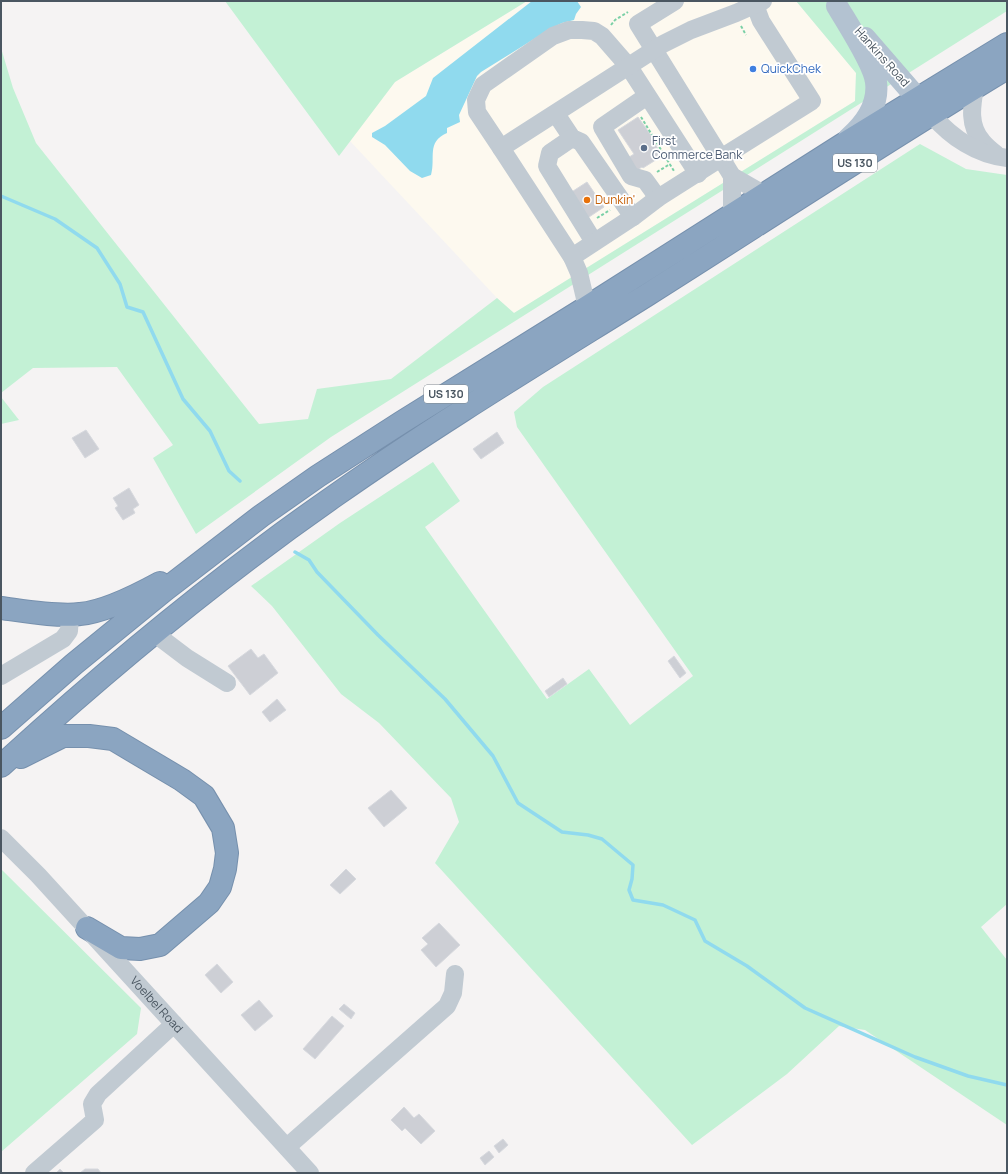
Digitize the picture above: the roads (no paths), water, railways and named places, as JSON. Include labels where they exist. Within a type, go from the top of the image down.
[{"type":"highway","name":"US 130","points":[[1,766],[49,722],[154,633],[293,526],[385,461],[925,107],[1007,44]]},
{"type":"highway","name":"US 130","points":[[1,728],[74,664],[261,516],[395,426],[588,307],[842,145],[925,107],[975,87],[1007,68]]},
{"type":"highway","points":[[1,608],[70,615],[79,615],[99,611],[148,590],[212,554]]},
{"type":"highway","points":[[1,766],[63,736],[89,736],[113,739],[182,780],[204,796],[223,828],[226,853],[225,869],[220,887],[209,903],[160,945],[140,949],[121,948],[87,928]]},
{"type":"main road","name":"Hankins Road","points":[[834,3],[925,107]]},
{"type":"main road","points":[[834,3],[869,62],[876,81],[876,96],[867,118],[856,132],[842,145]]},
{"type":"street","points":[[675,1],[638,24],[732,176],[765,195]]},
{"type":"street","points":[[501,148],[654,50],[691,30],[757,2],[761,21],[812,101],[658,198],[633,217],[572,257]]},
{"type":"street","points":[[588,307],[579,273],[572,257],[477,112],[476,100],[483,85],[554,36],[569,30],[594,31],[602,36],[629,67],[698,174]]},
{"type":"street","points":[[975,87],[971,110],[974,126],[981,140],[1003,157]]},
{"type":"street","points":[[647,96],[602,127],[630,176],[645,180],[658,198]]},
{"type":"street","points":[[925,107],[943,128],[959,140],[979,151],[1003,157]]},
{"type":"street","points":[[556,114],[572,138],[581,142],[633,217]]},
{"type":"street","points":[[572,138],[550,153],[547,166],[594,242]]},
{"type":"street","points":[[732,176],[732,215]]},
{"type":"street","points":[[1,676],[63,638],[69,631],[70,615]]},
{"type":"street","points":[[154,633],[187,658],[227,683]]},
{"type":"street","name":"Voelbel Road","points":[[1,838],[87,928],[310,1173]]},
{"type":"street","points":[[287,1147],[447,1006],[453,993],[455,974]]},
{"type":"street","points":[[34,1173],[95,1120],[92,1104],[98,1094],[174,1024]]},
{"type":"water","points":[[532,1],[577,1],[581,7],[574,20],[562,23],[550,29],[477,76],[459,115],[460,122],[447,128],[447,133],[436,141],[433,151],[431,175],[422,178],[410,171],[385,145],[372,137],[372,133],[385,126],[426,96],[433,78]]},
{"type":"waterway","points":[[1,196],[55,219],[97,248],[120,284],[127,307],[143,312],[183,399],[210,431],[229,471],[240,481]]},
{"type":"waterway","points":[[295,552],[309,560],[317,572],[378,635],[445,699],[493,756],[518,803],[562,832],[588,835],[602,839],[633,865],[632,879],[629,890],[633,900],[663,905],[695,920],[705,941],[747,966],[805,1008],[915,1057],[968,1076],[1007,1085]]},
{"type":"place","name":"QuickChek","points":[[753,69]]},
{"type":"place","name":"First Commerce Bank","points":[[644,148]]},
{"type":"place","name":"Dunkin'","points":[[587,200]]}]
